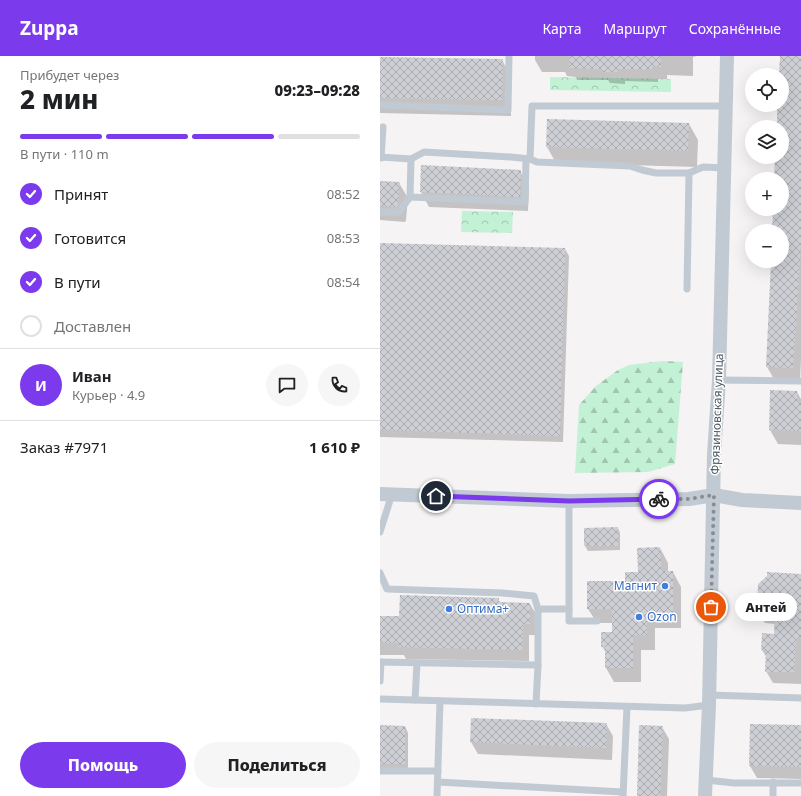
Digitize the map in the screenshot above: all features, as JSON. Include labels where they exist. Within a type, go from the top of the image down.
[{"type":"street","name":"Фрязиновская улица","points":[[705,796],[709,700],[714,454],[719,380],[726,56]]},
{"type":"street","points":[[386,494],[569,501],[688,499],[714,495],[742,500],[801,503]]},
{"type":"lane","points":[[380,105],[508,110],[509,56]]},
{"type":"lane","points":[[410,197],[525,202],[532,106],[726,106]]},
{"type":"lane","points":[[383,127],[381,158],[411,159],[424,152],[511,157],[528,159],[537,162],[630,166],[656,173],[689,173],[703,167],[724,168]]},
{"type":"lane","points":[[380,212],[399,212],[410,197],[411,159]]},
{"type":"lane","points":[[687,289],[689,173]]},
{"type":"lane","points":[[719,380],[801,380]]},
{"type":"lane","points":[[380,532],[386,494]]},
{"type":"lane","points":[[569,501],[569,621],[597,622]]},
{"type":"lane","points":[[380,573],[387,589],[503,593],[534,596],[538,609],[536,704]]},
{"type":"lane","points":[[538,609],[569,609]]},
{"type":"lane","points":[[380,681],[380,662],[538,665]]},
{"type":"lane","points":[[415,700],[417,662]]},
{"type":"lane","points":[[380,699],[686,708],[709,700],[801,698]]},
{"type":"lane","points":[[437,796],[440,701]]},
{"type":"lane","points":[[438,782],[623,794],[627,707]]},
{"type":"lane","points":[[380,771],[438,771]]},
{"type":"lane","points":[[706,780],[734,783],[801,783]]},
{"type":"lane","points":[[772,782],[772,796]]},
{"type":"green space","points":[[550,77],[671,79],[671,92],[550,90]]},
{"type":"green space","points":[[462,211],[513,212],[512,233],[461,232]]},
{"type":"green space","points":[[663,361],[683,362],[675,464],[648,472],[575,473],[579,405],[596,386],[618,370],[629,365]]},
{"type":"building","points":[[570,56],[660,56],[661,67],[652,67],[652,70],[618,69],[618,72],[602,72],[602,69],[569,68]]},
{"type":"building","points":[[780,56],[801,56],[801,241],[793,368],[766,367],[771,268],[789,268],[789,224],[772,224],[773,216],[789,216],[789,172],[774,172],[775,164],[789,164],[789,120],[777,120],[777,112],[789,112],[789,68],[779,68]]},
{"type":"building","points":[[380,57],[503,59],[502,100],[380,98]]},
{"type":"building","points":[[547,119],[689,123],[688,151],[546,147]]},
{"type":"building","points":[[421,165],[521,170],[520,197],[420,192]]},
{"type":"building","points":[[380,181],[400,182],[398,205],[396,207],[380,206]]},
{"type":"building","points":[[380,243],[565,248],[560,436],[380,430]]},
{"type":"building","points":[[770,390],[797,391],[797,403],[801,403],[801,431],[769,430]]},
{"type":"building","points":[[618,527],[618,546],[584,546],[584,528]]},
{"type":"building","points":[[660,547],[661,571],[673,571],[673,614],[647,614],[647,635],[633,635],[633,668],[605,668],[605,647],[601,647],[601,632],[612,632],[612,609],[587,609],[587,581],[625,581],[625,572],[638,572],[637,548]]},
{"type":"building","points":[[767,572],[801,574],[801,638],[796,638],[794,672],[765,672],[766,650],[761,650],[762,633],[774,634],[775,613],[757,612],[758,584],[767,576]]},
{"type":"building","points":[[400,595],[499,598],[499,602],[530,603],[530,624],[523,624],[522,650],[398,647],[398,643],[380,643],[380,616],[399,616]]},
{"type":"building","points":[[471,718],[607,723],[606,748],[470,742]]},
{"type":"building","points":[[750,724],[801,725],[801,767],[749,766]]},
{"type":"building","points":[[380,725],[405,726],[405,764],[380,764]]},
{"type":"building","points":[[639,725],[663,726],[660,796],[637,796]]},
{"type":"way so far","points":[[659,499],[688,499],[714,495],[711,607]]},
{"type":"place","name":"Магнит","points":[[665,586]]},
{"type":"place","name":"Антей","points":[[711,607]]},
{"type":"place","name":"Оптима+","points":[[449,609]]},
{"type":"place","name":"Ozon","points":[[639,617]]},
{"type":"route","points":[[436,496],[569,501],[659,499]]}]
